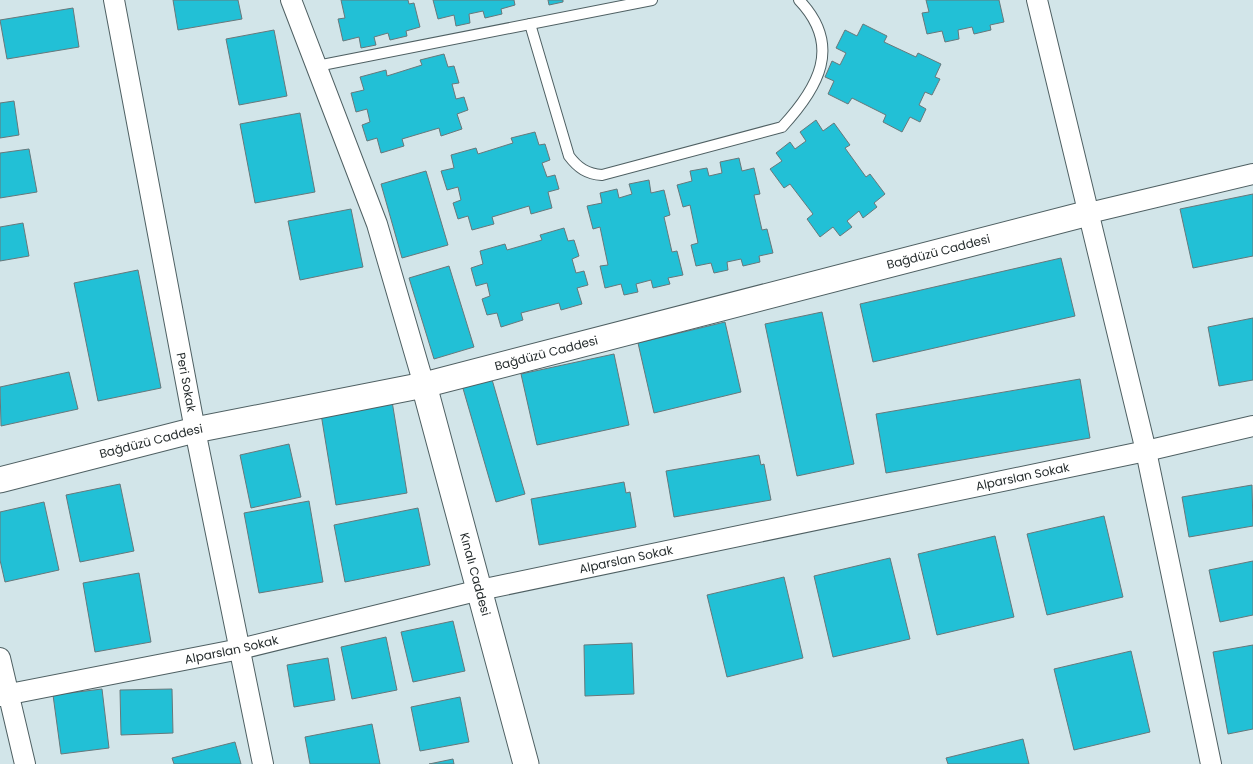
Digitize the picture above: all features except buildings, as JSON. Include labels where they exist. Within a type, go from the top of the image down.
[{"type":"street","name":"Peri Sokak","points":[[114,0],[195,430],[263,764]]},
{"type":"street","points":[[291,0],[378,224],[424,385]]},
{"type":"street","points":[[1037,0],[1146,451],[1211,764]]},
{"type":"street","points":[[1089,213],[1253,174]]},
{"type":"street","name":"Bağdüzü Caddesi","points":[[0,480],[195,430],[424,385],[1089,213]]},
{"type":"street","name":"Kınalı Caddesi","points":[[424,385],[526,764]]},
{"type":"street","name":"Alparslan Sokak","points":[[5,695],[240,649],[480,590],[1146,451],[1253,426]]},
{"type":"street","points":[[0,658],[5,695],[25,764]]},
{"type":"lane","points":[[317,66],[652,0]]},
{"type":"lane","points":[[530,24],[569,156],[581,170],[591,174],[602,175],[782,127],[810,92],[818,75],[822,56],[822,44],[817,25],[807,8],[799,0]]}]
